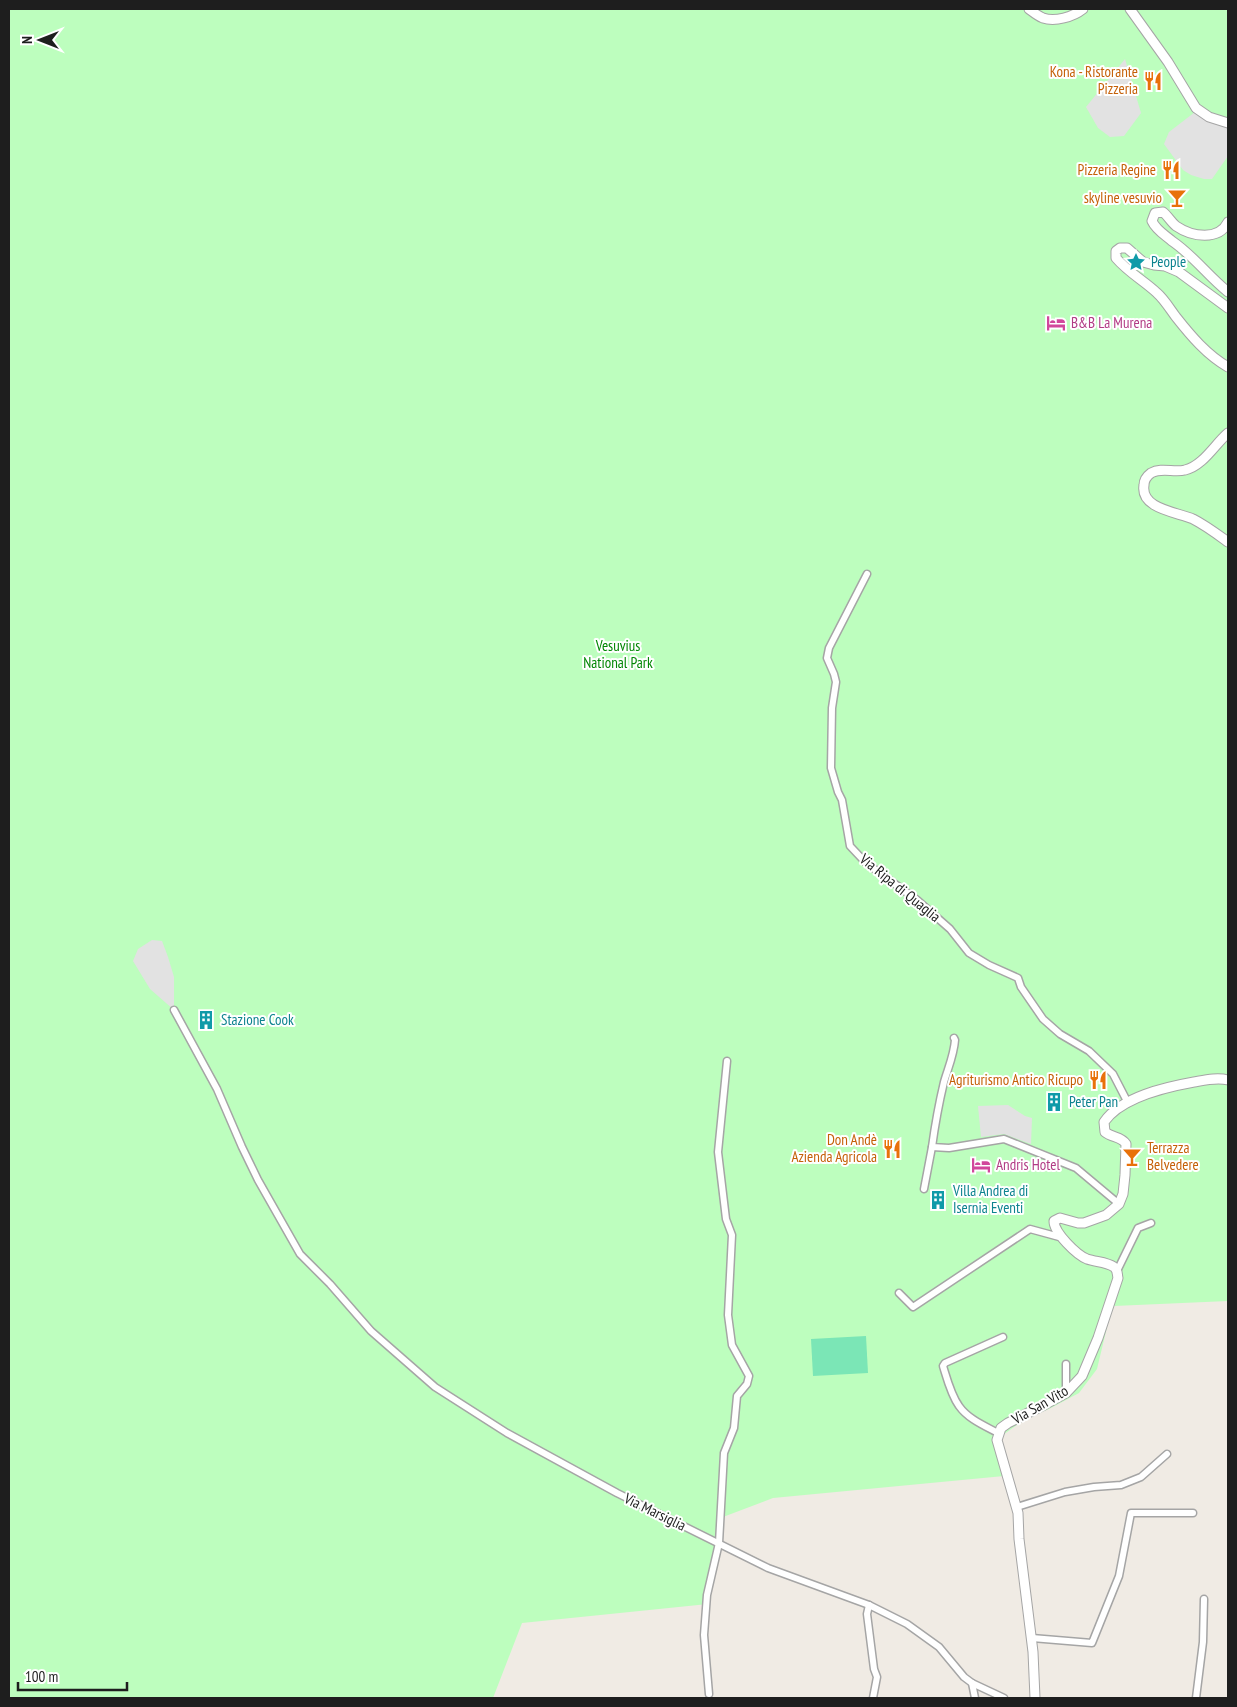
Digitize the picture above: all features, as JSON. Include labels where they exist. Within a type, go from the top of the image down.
[{"type":"street","points":[[1029,9],[1040,17],[1055,19],[1070,16],[1083,9]]},
{"type":"street","points":[[1130,9],[1168,62],[1196,108],[1209,117],[1228,123]]},
{"type":"street","points":[[1228,222],[1218,234],[1210,236],[1187,232],[1178,228],[1162,212],[1155,212],[1152,222],[1154,226],[1194,258],[1212,279],[1228,292]]},
{"type":"street","points":[[1228,308],[1179,272],[1165,266],[1143,262],[1128,248],[1120,248],[1116,251],[1116,258],[1131,274],[1158,293],[1196,340],[1228,368]]},
{"type":"street","points":[[1228,433],[1194,466],[1186,470],[1160,470],[1154,472],[1148,475],[1143,488],[1144,495],[1158,508],[1193,520],[1228,542]]},
{"type":"street","name":"Via Ripa di Quaglia","points":[[867,574],[829,648],[827,658],[836,682],[832,708],[831,768],[842,800],[850,846],[866,863],[950,928],[969,953],[1018,978],[1021,987],[1043,1019],[1060,1034],[1089,1051],[1113,1074],[1128,1103]]},
{"type":"street","name":"Via Marsiglia","points":[[174,1010],[217,1089],[242,1147],[278,1217],[300,1254],[372,1331],[436,1387],[507,1433],[593,1480],[719,1544],[768,1568],[868,1606],[907,1624],[939,1647],[964,1677],[972,1683],[1004,1698]]},
{"type":"street","points":[[924,1189],[944,1082],[955,1047],[954,1038]]},
{"type":"street","points":[[709,1694],[705,1628],[707,1595],[719,1544],[724,1453],[734,1428],[737,1396],[747,1384],[749,1376],[732,1345],[728,1315],[732,1235],[726,1219],[718,1152],[727,1061]]},
{"type":"street","points":[[1151,1223],[1138,1228],[1117,1271],[1114,1267],[1078,1254],[1053,1224],[1056,1219],[1064,1218],[1084,1223],[1106,1215],[1119,1204],[1123,1194],[1126,1144],[1120,1138],[1105,1132],[1104,1122],[1112,1113],[1148,1093],[1169,1087],[1210,1079],[1221,1078],[1228,1080]]},
{"type":"street","points":[[932,1147],[950,1148],[1004,1139],[1076,1168],[1119,1204]]},
{"type":"street","points":[[899,1293],[913,1307],[1030,1229],[1063,1238]]},
{"type":"street","name":"Via San Vito","points":[[1035,1698],[1032,1638],[1016,1507],[996,1440],[1001,1428],[1066,1392],[1082,1376],[1118,1278],[1117,1271]]},
{"type":"street","points":[[998,1433],[978,1422],[959,1407],[948,1384],[943,1366],[1003,1337]]},
{"type":"street","points":[[1066,1364],[1066,1392]]},
{"type":"street","points":[[1016,1507],[1065,1492],[1120,1485],[1141,1478],[1167,1454]]},
{"type":"street","points":[[1032,1638],[1092,1643],[1119,1576],[1131,1513],[1193,1513]]},
{"type":"street","points":[[1196,1698],[1204,1599]]},
{"type":"street","points":[[868,1606],[867,1614],[874,1668],[877,1677],[873,1698]]},
{"type":"street","points":[[972,1683],[975,1698]]},
{"type":"green space","name":"Vesuvius National Park","points":[[9,9],[1228,9],[1228,1301],[1114,1306],[1097,1369],[1079,1393],[1027,1418],[1000,1437],[1004,1476],[773,1498],[723,1517],[720,1554],[711,1584],[708,1604],[522,1623],[493,1698],[9,1698]]},
{"type":"green space","points":[[866,1336],[868,1373],[813,1376],[811,1339]]},
{"type":"shaded area","points":[[1125,59],[1141,113],[1124,136],[1110,137],[1098,128],[1086,107]]},
{"type":"shaded area","points":[[1195,112],[1228,126],[1228,156],[1212,179],[1191,175],[1183,170],[1164,144],[1169,132]]},
{"type":"shaded area","points":[[152,940],[162,941],[168,957],[174,977],[174,1010],[150,989],[133,961],[138,949]]},
{"type":"shaded area","points":[[1008,1105],[1025,1116],[1032,1118],[1031,1144],[1004,1134],[981,1137],[978,1106]]},
{"type":"place","name":"Kona - Ristorante Pizzeria","points":[[1153,81]]},
{"type":"place","name":"Pizzeria Regine","points":[[1171,170]]},
{"type":"place","name":"skyline vesuvio","points":[[1177,198]]},
{"type":"place","name":"People","points":[[1136,262]]},
{"type":"place","name":"B&B La Murena","points":[[1056,323]]},
{"type":"place","name":"Stazione Cook","points":[[206,1020]]},
{"type":"place","name":"Agriturismo Antico Ricupo","points":[[1098,1080]]},
{"type":"place","name":"Peter Pan","points":[[1054,1102]]},
{"type":"place","name":"Don Andè Azienda Agricola","points":[[892,1149]]},
{"type":"place","name":"Terrazza Belvedere","points":[[1132,1157]]},
{"type":"place","name":"Andris Hotel","points":[[981,1165]]},
{"type":"place","name":"Villa Andrea di Isernia Eventi","points":[[938,1200]]}]
